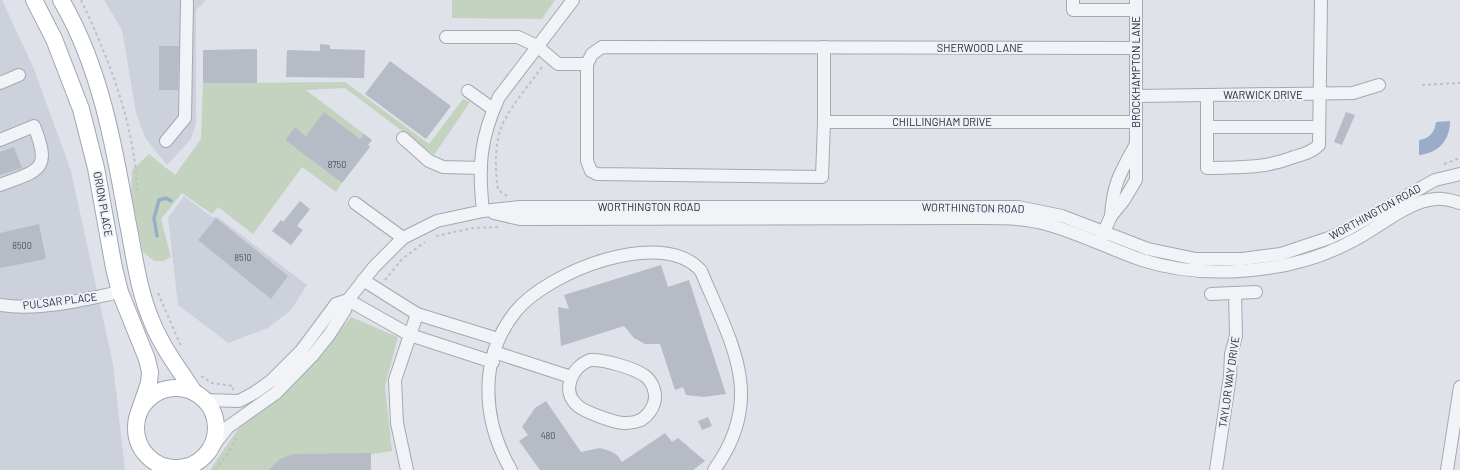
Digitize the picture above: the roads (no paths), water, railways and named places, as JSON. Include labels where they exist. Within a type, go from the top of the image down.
[{"type":"main road","name":"ORION PLACE","points":[[34,0],[54,39],[86,125],[96,168],[114,268],[120,292],[147,359],[150,372],[149,383],[139,412]]},
{"type":"main road","name":"ORION PLACE","points":[[61,0],[88,58],[110,127],[141,288],[151,321],[177,354],[199,396]]},
{"type":"main road","points":[[120,292],[130,298],[141,322],[154,340],[177,354]]},
{"type":"main road","points":[[140,447],[147,456],[157,464],[168,468],[190,468],[203,459],[211,449],[216,437],[217,424],[213,411],[199,396],[180,388],[166,389],[151,398],[139,412],[136,423],[136,435],[146,470]]},
{"type":"street","points":[[483,211],[480,168],[481,150],[485,130],[499,97],[573,0]]},
{"type":"street","points":[[1073,0],[1073,10],[1135,5]]},
{"type":"street","name":"WARWICK DRIVE","points":[[1207,95],[1207,168],[1262,167],[1276,164],[1312,151],[1319,145],[1321,0]]},
{"type":"street","points":[[166,141],[185,118],[186,2]]},
{"type":"street","name":"BROCKHAMPTON LANE","points":[[1101,238],[1111,216],[1124,200],[1136,180],[1135,5]]},
{"type":"street","points":[[446,37],[518,37],[537,46],[558,64],[587,64],[587,161],[591,171],[597,174],[822,177],[824,47]]},
{"type":"street","name":"SHERWOOD LANE","points":[[587,64],[592,54],[602,47],[1136,48]]},
{"type":"street","points":[[0,83],[19,74]]},
{"type":"street","name":"WARWICK DRIVE","points":[[1136,96],[1353,94],[1379,85]]},
{"type":"street","points":[[468,91],[494,109]]},
{"type":"street","name":"CHILLINGHAM DRIVE","points":[[824,122],[1136,122]]},
{"type":"street","points":[[0,140],[34,126],[43,154],[38,167],[32,172],[0,185]]},
{"type":"street","points":[[1207,127],[1319,127]]},
{"type":"street","points":[[402,138],[429,161],[442,167],[480,168]]},
{"type":"street","name":"BROCKHAMPTON LANE","points":[[1111,216],[1114,188],[1117,178],[1136,145]]},
{"type":"street","name":"WORTHINGTON ROAD","points":[[211,449],[228,427],[276,393],[313,355],[346,310],[348,300],[374,267],[403,238],[437,221],[483,211],[520,219],[1003,218],[1045,224],[1148,250],[1196,259],[1242,259],[1281,254],[1329,238],[1348,229],[1435,180],[1460,174]]},
{"type":"street","name":"WORTHINGTON ROAD","points":[[1101,238],[1142,260],[1191,270],[1230,272],[1268,268],[1295,263],[1333,250],[1424,201],[1438,199],[1460,203]]},
{"type":"street","points":[[355,203],[403,238]]},
{"type":"street","points":[[511,470],[495,435],[488,407],[488,370],[498,339],[516,310],[551,282],[604,260],[641,252],[664,252],[676,254],[694,263],[701,271],[734,348],[741,374],[742,388],[739,419],[734,438],[714,470]]},
{"type":"street","points":[[364,280],[417,314],[498,339]]},
{"type":"street","name":"PULSAR PLACE","points":[[0,305],[23,307],[45,306],[120,292]]},
{"type":"street","points":[[1211,294],[1256,292]]},
{"type":"street","name":"TAYLOR WAY DRIVE","points":[[1216,470],[1230,376],[1231,354],[1236,336],[1235,293]]},
{"type":"street","points":[[348,300],[410,335],[571,377]]},
{"type":"street","name":"WORTHINGTON ROAD","points":[[199,396],[239,401],[271,381],[301,351],[336,304],[348,300]]},
{"type":"street","points":[[407,470],[397,423],[395,380],[417,314]]},
{"type":"street","points":[[598,360],[645,376],[652,383],[655,392],[654,402],[650,411],[643,418],[635,422],[625,424],[586,411],[577,405],[571,397],[569,387],[571,377],[575,369],[582,363],[598,360]]},
{"type":"street","points":[[1447,470],[1460,387]]},
{"type":"water","points":[[1450,121],[1448,134],[1442,144],[1432,152],[1419,155],[1419,140],[1429,137],[1436,122]]},
{"type":"waterway","points":[[157,236],[154,218],[159,200],[166,198],[171,201]]}]
